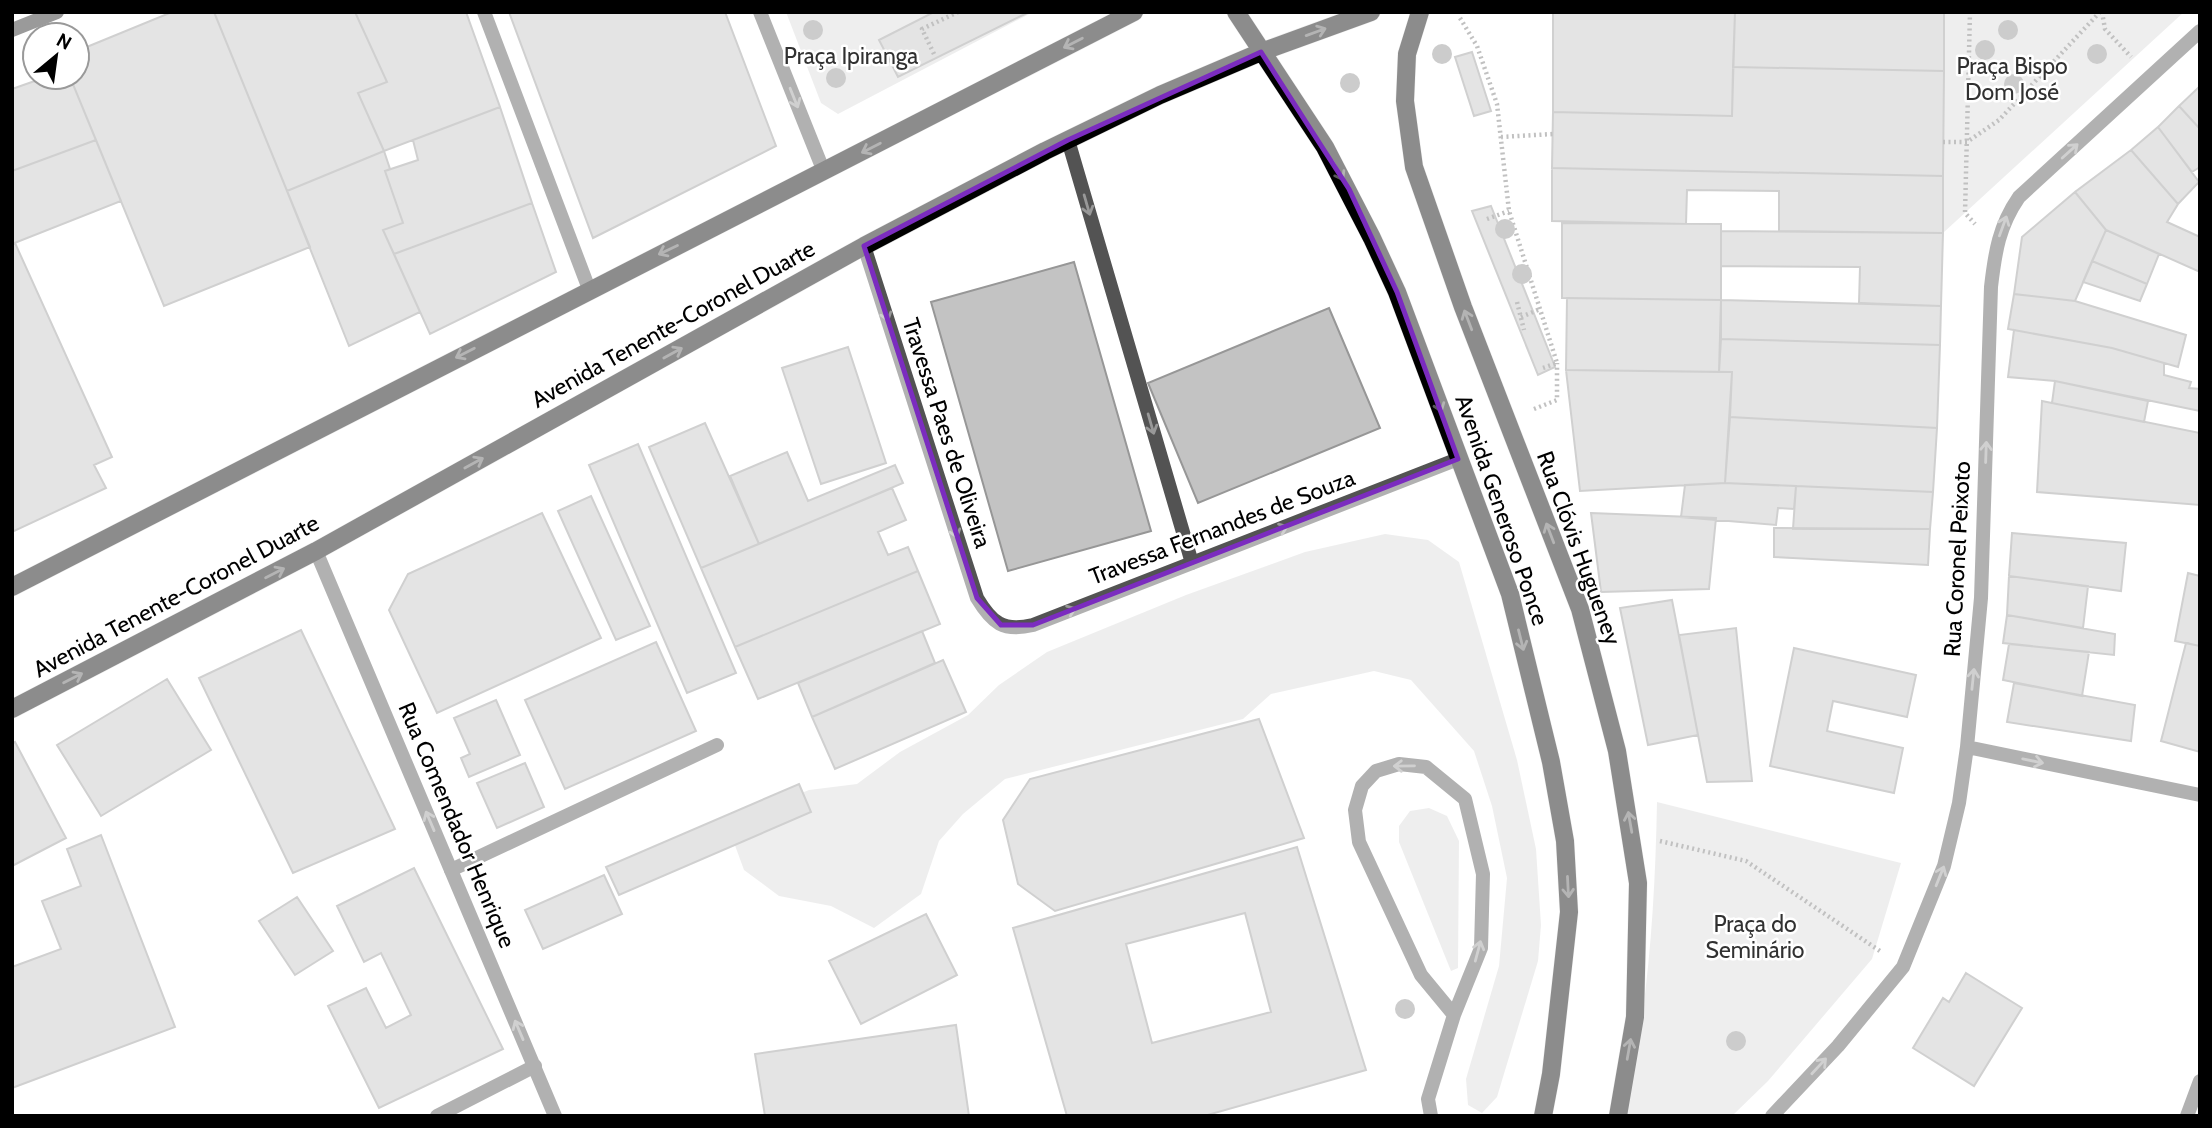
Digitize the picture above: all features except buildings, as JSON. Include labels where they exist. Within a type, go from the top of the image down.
[{"type":"main road","points":[[12,587],[1134,12]]},
{"type":"main road","name":"Avenida Generoso Ponce","points":[[1236,12],[1303,113],[1349,189],[1397,292],[1510,594],[1552,762],[1565,841],[1569,912],[1551,1074],[1543,1116]]},
{"type":"main road","name":"Avenida Tenente-Coronel Duarte","points":[[12,709],[316,551],[864,246],[1068,140],[1261,52],[1371,12]]},
{"type":"main road","name":"Rua Clóvis Hugueney","points":[[1420,12],[1407,54],[1405,101],[1414,167],[1506,419],[1580,609],[1618,751],[1638,883],[1635,1017],[1618,1116]]},
{"type":"street","points":[[12,30],[27,18],[57,12]]},
{"type":"street","points":[[484,12],[589,289]]},
{"type":"street","points":[[760,12],[824,172]]},
{"type":"street","name":"Rua Coronel Peixoto","points":[[1772,1116],[1838,1046],[1903,967],[1944,866],[1959,803],[1967,747],[1981,597],[1991,287],[1995,247],[2004,218],[2020,197],[2200,31]]},
{"type":"street","points":[[1068,140],[1192,563]]},
{"type":"street","name":"Travessa Paes de Oliveira","points":[[864,246],[977,598],[987,615],[1001,625]]},
{"type":"street","name":"Travessa Fernandes de Souza","points":[[1001,625],[1015,629],[1033,625],[1458,459]]},
{"type":"street","name":"Rua Comendador Henrique","points":[[316,551],[555,1116]]},
{"type":"street","points":[[451,870],[717,745]]},
{"type":"street","points":[[1967,747],[2200,795]]},
{"type":"street","points":[[1431,1116],[1428,1099],[1454,1015],[1481,948],[1483,874],[1465,799],[1426,767],[1399,764],[1376,771],[1362,786],[1354,810],[1359,842],[1421,975],[1454,1015]]},
{"type":"street","points":[[436,1116],[534,1066]]},
{"type":"street","points":[[2187,1116],[2200,1081]]},
{"type":"path","points":[[934,54],[922,29],[958,12]]},
{"type":"path","points":[[1970,12],[1965,213],[1995,247]]},
{"type":"path","points":[[1944,142],[1967,142],[1999,120],[2101,12]]},
{"type":"path","points":[[2101,12],[2105,29],[2151,78]]},
{"type":"path","points":[[1460,18],[1477,46],[1497,104],[1509,211],[1558,363],[1557,400],[1506,419]]},
{"type":"path","points":[[1501,137],[1553,134]]},
{"type":"path","points":[[1487,219],[1509,211]]},
{"type":"path","points":[[1517,302],[1524,330]]},
{"type":"path","points":[[1521,317],[1540,309]]},
{"type":"path","points":[[1540,369],[1558,363]]},
{"type":"path","points":[[1632,835],[1746,861],[1903,967]]},
{"type":"highlighted area","points":[[1261,52],[1349,189],[1397,292],[1458,459],[1033,625],[1001,625],[977,598],[864,246],[1068,140]]},
{"type":"green space","name":"Praça Ipiranga","points":[[786,12],[1033,12],[838,114],[821,103]]},
{"type":"green space","name":"Praça Bispo Dom José","points":[[1944,12],[2184,12],[1943,233]]},
{"type":"green space","points":[[1385,534],[1428,540],[1459,562],[1517,760],[1536,849],[1541,925],[1538,961],[1497,1097],[1482,1113],[1468,1105],[1466,1079],[1499,966],[1507,878],[1492,806],[1474,751],[1411,680],[1374,671],[1271,694],[1243,719],[1005,779],[963,814],[939,841],[921,894],[874,928],[831,906],[779,896],[744,870],[733,840],[757,811],[809,790],[857,784],[900,752],[968,715],[999,685],[1047,652],[1186,595],[1305,552]]},
{"type":"green space","name":"Praça do Seminário","points":[[1657,802],[1901,863],[1872,959],[1768,1081],[1732,1116],[1624,1116],[1639,1038],[1649,960]]},
{"type":"green space","points":[[1429,808],[1447,816],[1459,841],[1458,968],[1451,971],[1399,842],[1399,826],[1410,811]]}]
